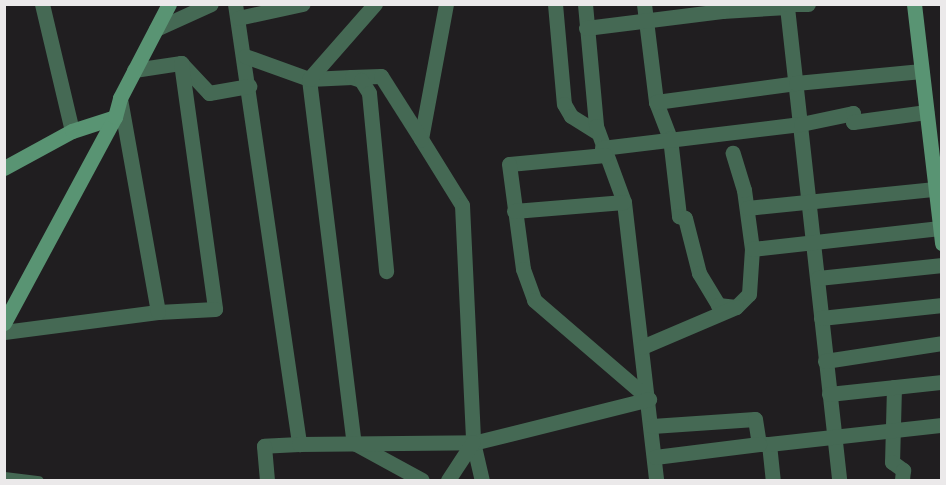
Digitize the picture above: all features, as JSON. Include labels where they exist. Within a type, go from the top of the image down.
[{"type":"main road","points":[[4,323],[115,117],[120,98],[169,4]]},
{"type":"main road","points":[[914,4],[926,112],[937,166],[935,189],[941,236]]},
{"type":"main road","points":[[4,168],[72,132],[115,117]]},
{"type":"street","points":[[42,4],[72,132]]},
{"type":"street","points":[[156,29],[212,4]]},
{"type":"street","points":[[299,444],[245,57],[236,11],[302,4]]},
{"type":"street","points":[[354,444],[309,79],[375,4]]},
{"type":"street","points":[[421,139],[446,4]]},
{"type":"street","points":[[555,4],[564,104],[571,116],[602,145]]},
{"type":"street","points":[[585,4],[586,28],[602,145],[624,202],[649,399],[656,480]]},
{"type":"street","points":[[644,4],[644,22],[656,102],[670,138],[679,216],[685,218],[699,273],[718,305],[736,308]]},
{"type":"street","points":[[586,28],[644,22],[721,8],[808,4]]},
{"type":"street","points":[[787,6],[811,201],[825,361],[839,480]]},
{"type":"street","points":[[245,57],[309,79],[381,76],[462,204],[472,442],[482,480]]},
{"type":"street","points":[[182,63],[210,93],[249,86]]},
{"type":"street","points":[[134,70],[182,63]]},
{"type":"street","points":[[4,332],[158,312],[215,309],[182,63]]},
{"type":"street","points":[[656,102],[796,83],[921,71]]},
{"type":"street","points":[[309,79],[352,77],[361,81],[369,93],[386,271]]},
{"type":"street","points":[[120,98],[158,312]]},
{"type":"street","points":[[649,399],[534,300],[522,269],[509,164],[602,145],[801,124],[853,113],[853,122],[926,112]]},
{"type":"street","points":[[642,347],[736,308],[749,294],[752,249],[747,208],[733,153]]},
{"type":"street","points":[[747,208],[935,189]]},
{"type":"street","points":[[514,211],[624,202]]},
{"type":"street","points":[[752,249],[815,242],[941,236]]},
{"type":"street","points":[[818,278],[942,265]]},
{"type":"street","points":[[821,318],[942,305]]},
{"type":"street","points":[[825,361],[942,343]]},
{"type":"street","points":[[829,394],[942,382]]},
{"type":"street","points":[[894,387],[892,462],[903,470],[902,480]]},
{"type":"street","points":[[267,480],[264,446],[472,442],[649,399]]},
{"type":"street","points":[[651,426],[755,419],[773,480]]},
{"type":"street","points":[[655,457],[834,435],[942,425]]},
{"type":"street","points":[[448,480],[472,442]]},
{"type":"street","points":[[354,444],[422,480]]},
{"type":"lane","points":[[4,476],[39,480]]}]
